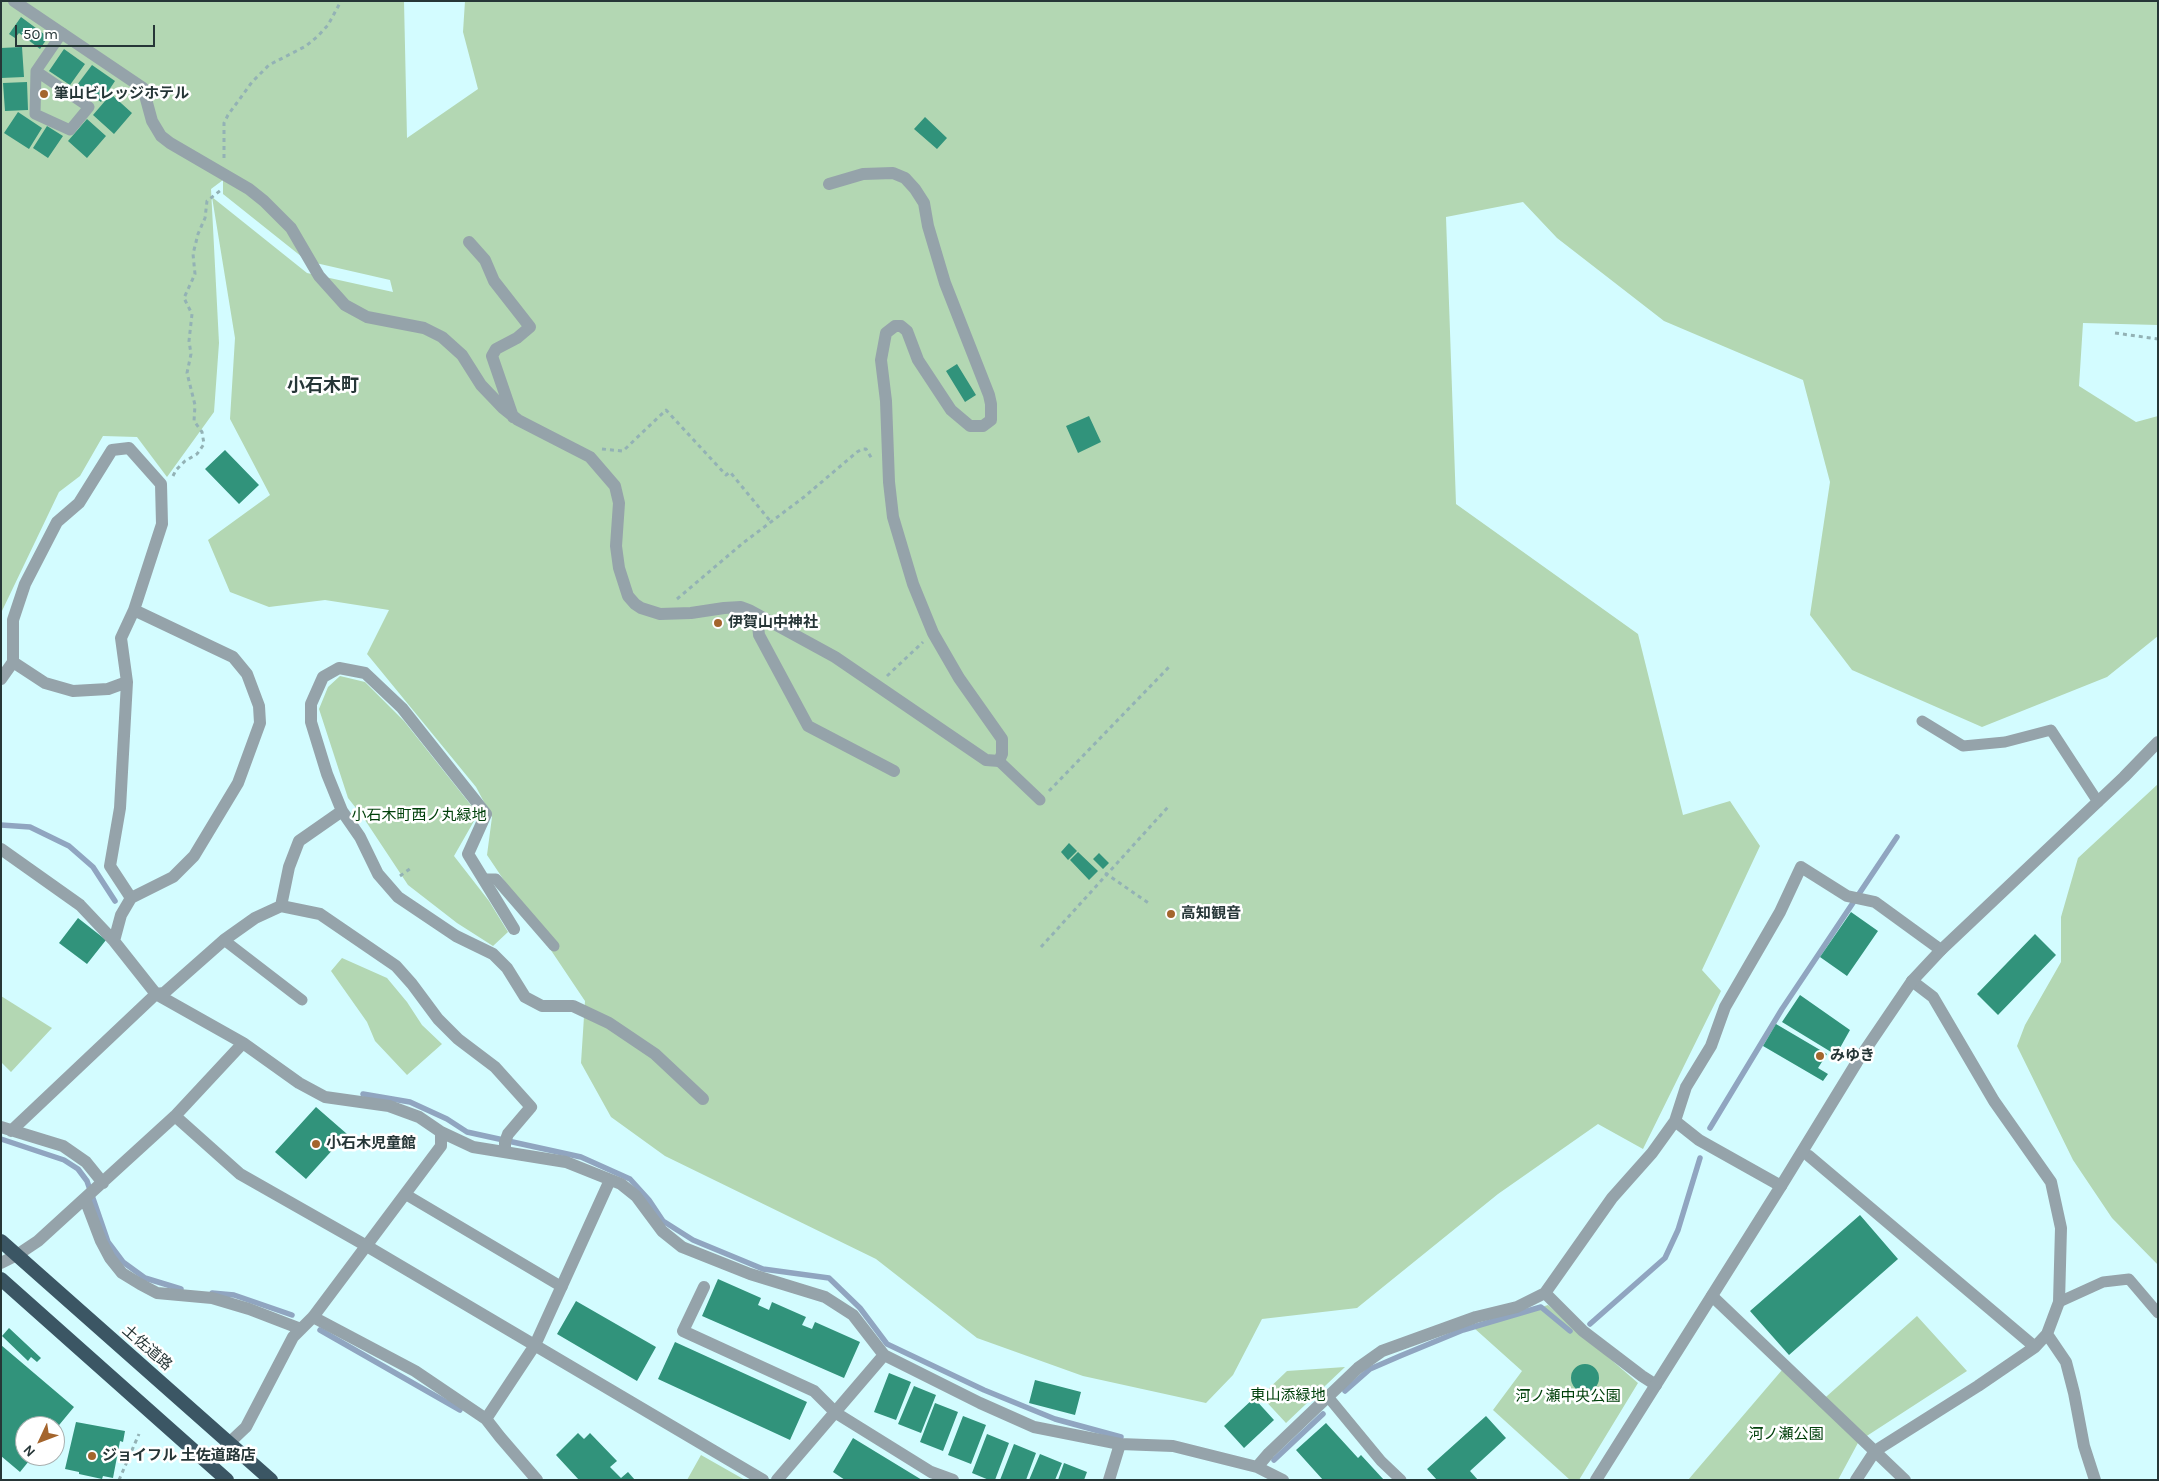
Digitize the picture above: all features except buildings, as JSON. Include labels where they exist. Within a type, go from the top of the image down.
[{"type":"highway","name":"土佐道路","points":[[1,1241],[271,1480]]},
{"type":"highway","points":[[1,1279],[227,1480]]},
{"type":"street","points":[[14,1],[142,88],[152,121],[166,140],[227,176],[264,201],[291,228],[319,276],[345,305],[367,317],[424,328],[442,337],[462,355],[493,400],[513,417],[584,454],[594,462],[615,486],[618,503],[616,546],[619,568],[628,596],[641,608],[660,614],[741,608],[758,615],[835,657],[986,760],[999,761],[1002,754],[1002,739],[959,678],[933,633],[913,584],[891,507],[886,401],[881,360],[886,333],[895,326],[901,326],[907,331],[918,360],[951,410],[970,426],[983,426],[991,420],[990,400],[984,380],[945,283],[928,226],[924,203],[919,194],[905,178],[893,173],[863,174],[829,184]]},
{"type":"street","points":[[469,242],[485,260],[494,281],[530,327],[516,338],[496,349],[492,356],[513,417]]},
{"type":"street","points":[[1,679],[13,662],[13,620],[25,584],[57,522],[79,503],[112,450],[129,448],[160,484],[162,524],[134,610],[122,638],[127,682],[120,808],[110,866],[131,898]]},
{"type":"street","points":[[114,941],[121,915],[131,898],[173,877],[194,856],[238,783],[260,723],[259,706],[247,674],[233,657],[134,610]]},
{"type":"street","points":[[758,615],[759,635],[808,726],[894,771]]},
{"type":"street","points":[[13,662],[45,683],[73,691],[108,690],[127,682]]},
{"type":"street","points":[[514,929],[468,854],[486,814],[402,708],[365,673],[340,668],[323,677],[311,704],[311,722],[327,774],[342,811],[360,837],[378,874],[398,897],[456,936],[493,954],[507,968],[525,997],[542,1006],[574,1006],[610,1023],[655,1054],[703,1099]]},
{"type":"street","points":[[1596,1480],[1781,1186],[1856,1062],[1912,981],[1941,950],[2098,802],[2158,742]]},
{"type":"street","points":[[281,906],[289,867],[299,841],[342,811]]},
{"type":"street","points":[[1,849],[80,905],[160,994],[243,1042],[299,1083],[325,1097],[389,1106],[419,1117],[441,1132],[473,1147],[506,1143],[566,1162],[621,1184],[636,1196],[662,1231],[682,1247],[750,1274],[825,1296],[853,1315],[884,1355],[980,1403],[1034,1427],[1120,1444],[1173,1446],[1257,1467],[1283,1480]]},
{"type":"street","points":[[1257,1467],[1269,1453],[1329,1398],[1358,1368],[1382,1351],[1476,1317],[1517,1307],[1545,1293],[1612,1198],[1652,1153],[1675,1121],[1686,1087],[1711,1046],[1725,1006],[1780,912],[1801,867],[1847,896],[1875,902],[1941,950]]},
{"type":"street","points":[[6,1129],[160,994],[178,982],[224,940],[255,918],[281,906],[320,914],[396,966],[444,1026],[495,1067],[531,1107],[506,1143]]},
{"type":"street","points":[[1856,1480],[1875,1451],[1978,1386],[2035,1347],[2047,1334],[2059,1302],[2061,1228],[2052,1182],[1994,1101],[1933,997],[1912,981]]},
{"type":"street","points":[[1,1263],[38,1241],[94,1191],[175,1116],[243,1042]]},
{"type":"street","points":[[175,1116],[240,1174],[365,1245],[763,1480]]},
{"type":"street","points":[[1675,1121],[1699,1140],[1781,1186]]},
{"type":"street","points":[[6,1129],[63,1146],[86,1162],[94,1191],[101,1241],[110,1258],[122,1273],[157,1293],[212,1298],[249,1309],[301,1329]]},
{"type":"street","points":[[230,1443],[246,1427],[293,1337],[313,1317],[365,1245],[406,1194],[440,1146],[441,1132]]},
{"type":"street","points":[[1809,1156],[2035,1347]]},
{"type":"street","points":[[486,1419],[535,1345],[610,1180]]},
{"type":"street","points":[[704,1287],[683,1331],[814,1391],[836,1413],[932,1472],[953,1480]]},
{"type":"street","points":[[1545,1293],[1583,1331],[1656,1385]]},
{"type":"street","points":[[1712,1296],[1892,1465],[1905,1480]]},
{"type":"street","points":[[313,1317],[415,1371],[486,1419],[537,1480]]},
{"type":"street","points":[[2047,1334],[2066,1362],[2084,1446],[2095,1480]]},
{"type":"street","points":[[777,1480],[884,1355]]},
{"type":"street","points":[[1109,1480],[1120,1444]]},
{"type":"lane","points":[[36,72],[89,107],[70,130],[35,114],[36,72],[62,34]]},
{"type":"lane","points":[[1922,721],[1963,746],[2005,742],[2051,730],[2098,802]]},
{"type":"lane","points":[[999,761],[1040,800]]},
{"type":"lane","points":[[483,878],[496,879],[554,946]]},
{"type":"lane","points":[[224,940],[302,1000]]},
{"type":"lane","points":[[406,1194],[562,1287]]},
{"type":"lane","points":[[2059,1302],[2103,1282],[2129,1280],[2158,1313]]},
{"type":"lane","points":[[1329,1398],[1382,1461],[1401,1480]]},
{"type":"path","points":[[173,482],[176,470],[197,454],[204,444],[202,432],[194,421],[195,405],[187,373],[192,314],[184,298],[195,274],[194,254],[198,234],[205,218],[207,201],[222,190],[227,176],[224,123],[259,73],[269,65],[306,46],[324,30],[341,1]]},
{"type":"path","points":[[2114,333],[2158,339]]},
{"type":"path","points":[[584,454],[590,448],[623,451],[666,410],[726,475],[730,472],[770,522]]},
{"type":"path","points":[[660,614],[743,543],[862,449],[869,452],[874,464]]},
{"type":"path","points":[[876,686],[933,633]]},
{"type":"path","points":[[1040,800],[1170,666]]},
{"type":"path","points":[[1041,946],[1168,807]]},
{"type":"path","points":[[1106,874],[1150,904]]},
{"type":"path","points":[[120,1480],[139,1434]]},
{"type":"green space","points":[[1,1],[404,1],[407,138],[478,89],[463,32],[465,1],[2158,1],[2158,325],[2083,323],[2079,386],[2136,422],[2158,416],[2158,636],[2107,677],[1982,727],[1852,670],[1810,615],[1830,482],[1803,380],[1664,321],[1557,238],[1523,202],[1446,217],[1456,504],[1638,634],[1683,815],[1730,801],[1760,846],[1702,970],[1721,991],[1643,1149],[1598,1124],[1498,1194],[1357,1308],[1262,1319],[1233,1375],[1206,1403],[1083,1376],[977,1338],[876,1259],[665,1156],[611,1117],[581,1063],[585,1001],[487,855],[492,817],[476,787],[367,654],[389,610],[325,600],[269,607],[230,592],[208,540],[270,495],[230,419],[235,338],[212,197],[307,273],[393,292],[390,280],[307,261],[223,194],[223,180],[211,189],[219,343],[214,412],[167,477],[137,437],[103,436],[80,476],[59,492],[1,613]]},
{"type":"green space","name":"小石木町西ノ丸緑地","points":[[340,676],[365,682],[404,721],[478,814],[454,856],[489,901],[508,932],[493,946],[457,923],[408,885],[363,817],[348,798],[319,709],[328,687]]},
{"type":"green space","points":[[2158,784],[2158,1265],[2112,1218],[2073,1160],[2017,1046],[2025,1025],[2061,962],[2061,917],[2078,858]]},
{"type":"green space","points":[[342,958],[387,978],[407,1002],[422,1025],[442,1044],[407,1075],[375,1041],[367,1022],[331,971]]},
{"type":"green space","points":[[1,996],[52,1028],[11,1072],[1,1062]]},
{"type":"green space","name":"河ノ瀬中央公園","points":[[1548,1305],[1638,1383],[1579,1480],[1570,1480],[1493,1410],[1522,1371],[1474,1328]]},
{"type":"green space","name":"河ノ瀬公園","points":[[1917,1316],[1967,1371],[1859,1441],[1838,1480],[1688,1480],[1782,1370],[1818,1404]]},
{"type":"green space","name":"東山添緑地","points":[[1345,1367],[1286,1423],[1261,1396],[1287,1371]]},
{"type":"green space","points":[[701,1455],[745,1480],[687,1480]]},
{"type":"waterway","points":[[1,825],[30,827],[69,846],[93,867],[115,901]]},
{"type":"waterway","points":[[1710,1128],[1782,1009],[1897,837]]},
{"type":"waterway","points":[[363,1094],[410,1102],[447,1119],[467,1132],[581,1157],[630,1179],[649,1200],[663,1221],[693,1240],[763,1269],[829,1278],[860,1308],[887,1344],[984,1390],[1055,1419],[1121,1437]]},
{"type":"waterway","points":[[1,1139],[64,1160],[78,1169],[87,1181],[108,1242],[123,1262],[145,1278],[181,1289]]},
{"type":"waterway","points":[[1590,1324],[1665,1258],[1678,1230],[1700,1158]]},
{"type":"waterway","points":[[212,1293],[234,1295],[292,1315]]},
{"type":"waterway","points":[[1345,1391],[1370,1369],[1400,1356],[1463,1330],[1541,1307],[1570,1331]]},
{"type":"waterway","points":[[320,1330],[460,1410]]},
{"type":"waterway","points":[[1274,1460],[1323,1414]]},
{"type":"place","name":"筆山ビレッジホテル","points":[[44,94]]},
{"type":"place","name":"伊賀山中神社","points":[[718,623]]},
{"type":"place","name":"高知観音","points":[[1171,914]]},
{"type":"place","name":"みゆき","points":[[1820,1056]]},
{"type":"place","name":"小石木児童館","points":[[316,1144]]},
{"type":"place","name":"ジョイフル 土佐道路店","points":[[92,1456]]},
{"type":"district","name":"小石木町","points":[[323,386]]}]
